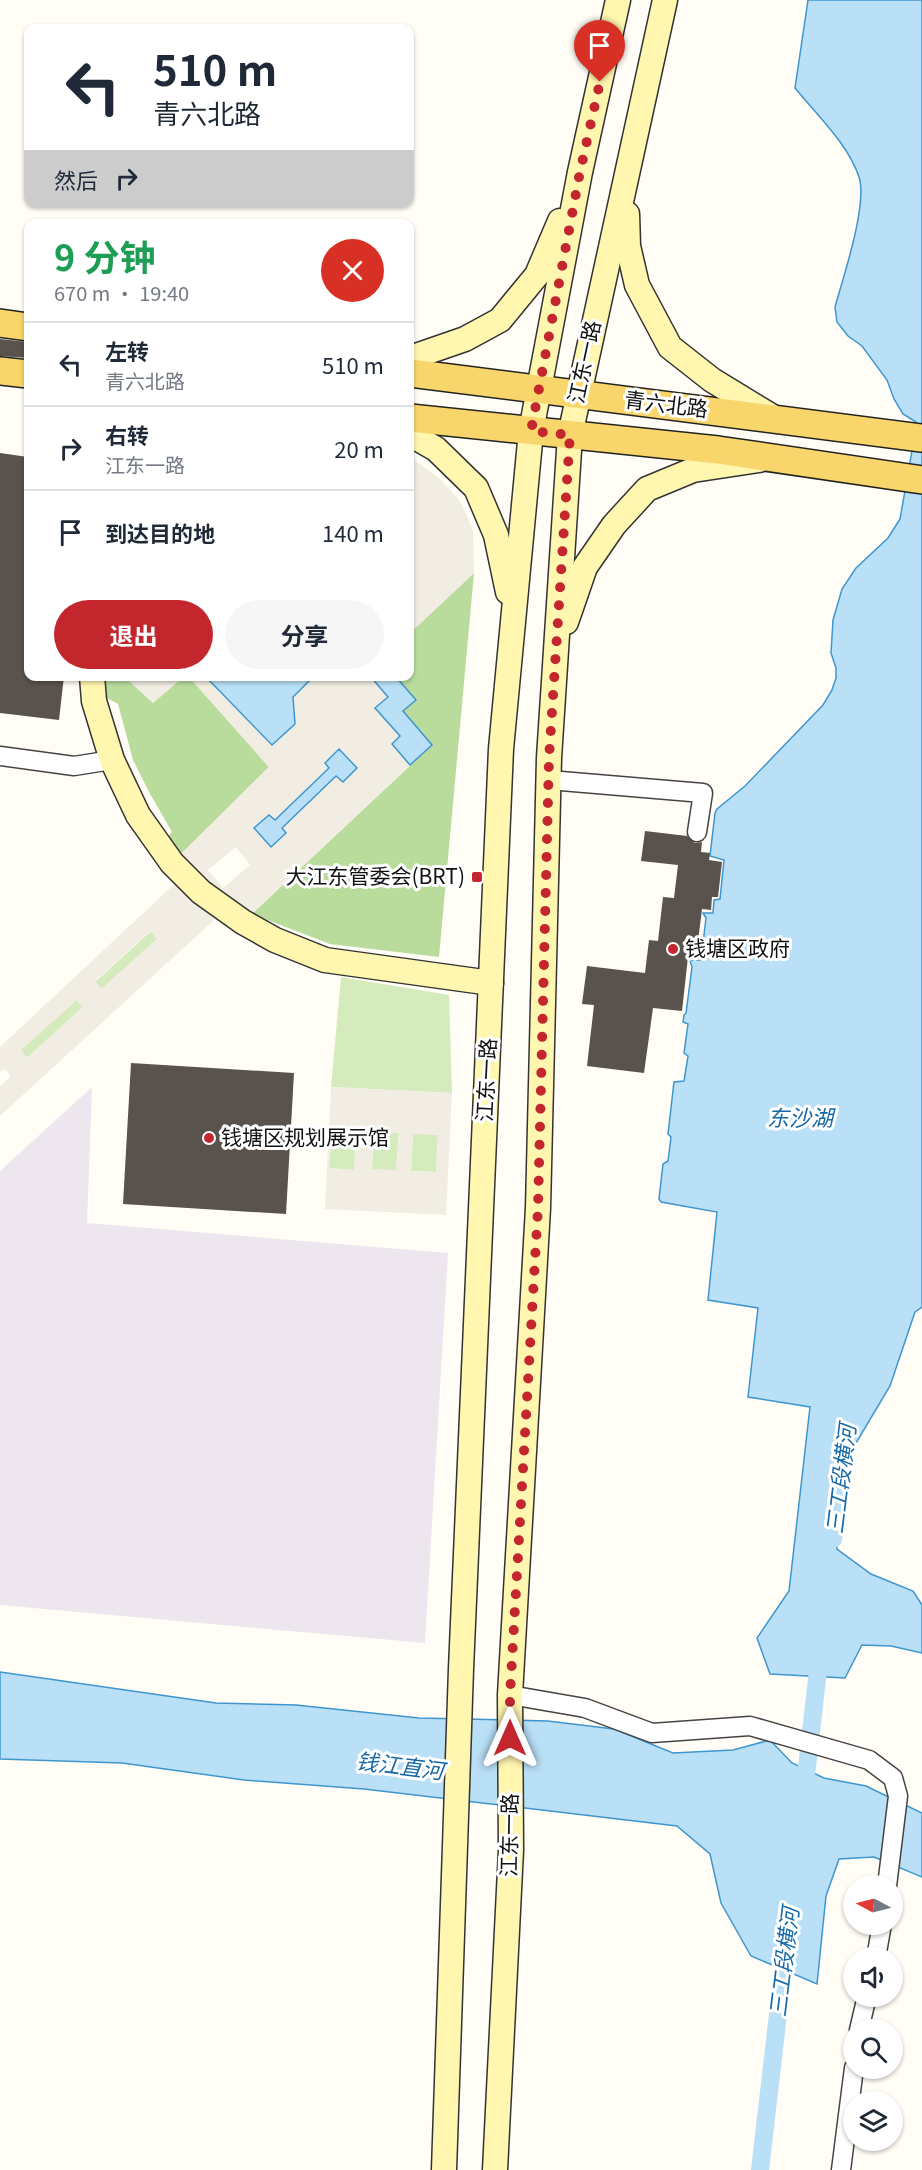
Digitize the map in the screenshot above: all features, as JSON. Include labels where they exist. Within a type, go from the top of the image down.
[{"type":"main road","name":"江东一路","points":[[444,2170],[459,1713],[501,749],[537,389],[580,172],[618,0]]},
{"type":"main road","name":"江东一路","points":[[495,2170],[511,1850],[510,1706],[538,1208],[549,780],[570,435],[665,0]]},
{"type":"main road","points":[[414,357],[465,339],[500,320],[537,275],[580,172]]},
{"type":"main road","points":[[625,184],[628,246],[637,285],[670,347],[712,380],[776,419]]},
{"type":"main road","points":[[0,324],[24,327]]},
{"type":"main road","points":[[0,371],[24,374]]},
{"type":"main road","name":"青六北路","points":[[414,374],[914,437]]},
{"type":"main road","name":"青六北路","points":[[414,418],[707,449],[911,479]]},
{"type":"main road","points":[[414,436],[436,449],[476,488],[496,535],[513,619]]},
{"type":"main road","points":[[556,649],[585,567],[614,525],[647,489],[693,470],[773,458]]},
{"type":"main road","points":[[92,681],[94,701],[112,760],[138,815],[172,863],[201,892],[243,922],[275,940],[325,960],[491,983]]},
{"type":"street","points":[[0,756],[74,765],[112,760]]},
{"type":"street","points":[[549,780],[703,786],[697,832]]},
{"type":"street","points":[[510,1706],[585,1708],[652,1733],[750,1726],[869,1760],[893,1778],[898,1796],[888,1875]]},
{"type":"street","points":[[841,2170],[853,2079]]},
{"type":"shaded area","points":[[414,460],[439,478],[460,501],[473,530],[474,573],[414,629]]},
{"type":"shaded area","points":[[129,681],[178,681],[153,703]]},
{"type":"shaded area","points":[[193,681],[210,681],[272,745],[295,724],[293,697],[309,681],[374,681],[388,697],[376,708],[400,737],[392,744],[410,765],[243,922],[225,910],[0,1116],[0,1086],[11,1076],[5,1069],[0,1072],[0,1047],[184,875],[172,863],[269,767]],"holes":[[[339,749],[357,768],[337,775],[282,828],[254,828],[274,821],[329,768],[325,763]],[[236,847],[250,865],[223,888],[208,870]],[[150,931],[157,939],[101,989],[95,981]],[[77,1000],[83,1007],[27,1058],[21,1050]]]},
{"type":"shaded area","points":[[92,1087],[87,1223],[448,1253],[425,1643],[0,1605],[0,1171]]},
{"type":"shaded area","points":[[331,1087],[452,1093],[446,1215],[325,1209]],"holes":[[[332,1132],[356,1133],[354,1170],[329,1168]],[[374,1132],[399,1133],[396,1170],[372,1169]],[[413,1134],[438,1135],[436,1172],[411,1171]]]},
{"type":"green space","points":[[474,573],[439,957],[330,944],[252,914],[432,745],[403,711],[416,699],[400,681],[414,681],[414,629]]},
{"type":"green space","points":[[101,681],[129,681],[153,703],[178,681],[193,681],[269,767],[180,855],[165,840],[172,832],[133,760],[118,704],[103,696]]},
{"type":"green space","points":[[151,931],[158,939],[102,989],[95,982]]},
{"type":"green space","points":[[341,977],[449,995],[452,1093],[331,1087]]},
{"type":"green space","points":[[76,999],[83,1007],[27,1058],[20,1050]]},
{"type":"green space","points":[[332,1131],[357,1133],[354,1170],[329,1168]]},
{"type":"green space","points":[[374,1132],[399,1133],[396,1171],[372,1169]]},
{"type":"green space","points":[[413,1133],[438,1135],[436,1172],[411,1171]]},
{"type":"water","name":"东沙湖","points":[[808,0],[922,0],[922,1307],[915,1312],[890,1386],[853,1448],[836,1501],[837,1549],[871,1574],[913,1591],[922,1605],[922,1653],[891,1646],[862,1645],[845,1678],[770,1674],[757,1638],[789,1591],[810,1407],[748,1397],[758,1308],[708,1300],[717,1212],[661,1202],[659,1199],[663,1164],[668,1161],[671,1137],[668,1134],[674,1082],[684,1081],[688,1056],[684,1053],[688,1024],[683,1022],[692,967],[690,961],[701,960],[706,918],[703,913],[713,913],[714,900],[720,899],[724,860],[710,856],[715,813],[745,786],[823,705],[832,690],[836,678],[836,668],[831,653],[833,620],[842,589],[856,568],[888,538],[900,519],[916,428],[916,422],[903,414],[887,380],[862,346],[848,336],[837,322],[835,307],[853,241],[861,189],[859,177],[847,153],[831,130],[795,88]]},
{"type":"water","points":[[210,681],[309,681],[293,697],[295,724],[272,745]]},
{"type":"water","points":[[374,681],[399,681],[416,700],[403,711],[432,745],[410,765],[392,744],[400,736],[375,708],[388,697]]},
{"type":"water","points":[[339,749],[357,768],[343,782],[336,776],[282,828],[286,833],[271,847],[254,828],[269,815],[275,820],[329,768],[325,763]]},
{"type":"water","name":"钱江直河","points":[[0,1672],[216,1703],[296,1705],[419,1718],[548,1721],[614,1729],[673,1753],[733,1750],[770,1740],[792,1763],[824,1778],[866,1786],[922,1813],[922,1877],[874,1857],[839,1859],[826,1896],[817,1984],[751,1956],[721,1903],[710,1854],[677,1826],[364,1789],[244,1780],[122,1763],[0,1759]]},
{"type":"building","points":[[0,339],[24,342],[24,358],[0,356]]},
{"type":"building","points":[[0,453],[24,456],[24,681],[63,681],[59,720],[0,713]]},
{"type":"building","name":"钱塘区政府","points":[[645,831],[687,836],[695,843],[702,842],[701,852],[710,853],[709,860],[722,862],[718,897],[712,897],[711,910],[702,909],[696,958],[688,957],[682,1011],[653,1008],[644,1073],[587,1066],[594,1005],[582,1004],[587,966],[645,973],[649,940],[658,941],[663,897],[674,898],[678,865],[641,861]]},
{"type":"building","name":"钱塘区规划展示馆","points":[[131,1063],[294,1073],[286,1214],[123,1204]]},
{"type":"waterway","name":"三工段横河","points":[[833,1539],[842,1469]]},
{"type":"waterway","name":"三工段横河","points":[[804,1793],[820,1653]]},
{"type":"waterway","name":"三工段横河","points":[[760,2170],[786,1945]]},
{"type":"place","name":"大江东管委会(BRT)","points":[[477,877]]},
{"type":"place","name":"钱塘区政府","points":[[673,949]]},
{"type":"place","name":"钱塘区规划展示馆","points":[[209,1138]]},
{"type":"route","points":[[510,1738],[510,1695],[538,1208],[549,758],[570,435],[531,431],[537,389],[600,82]]}]
